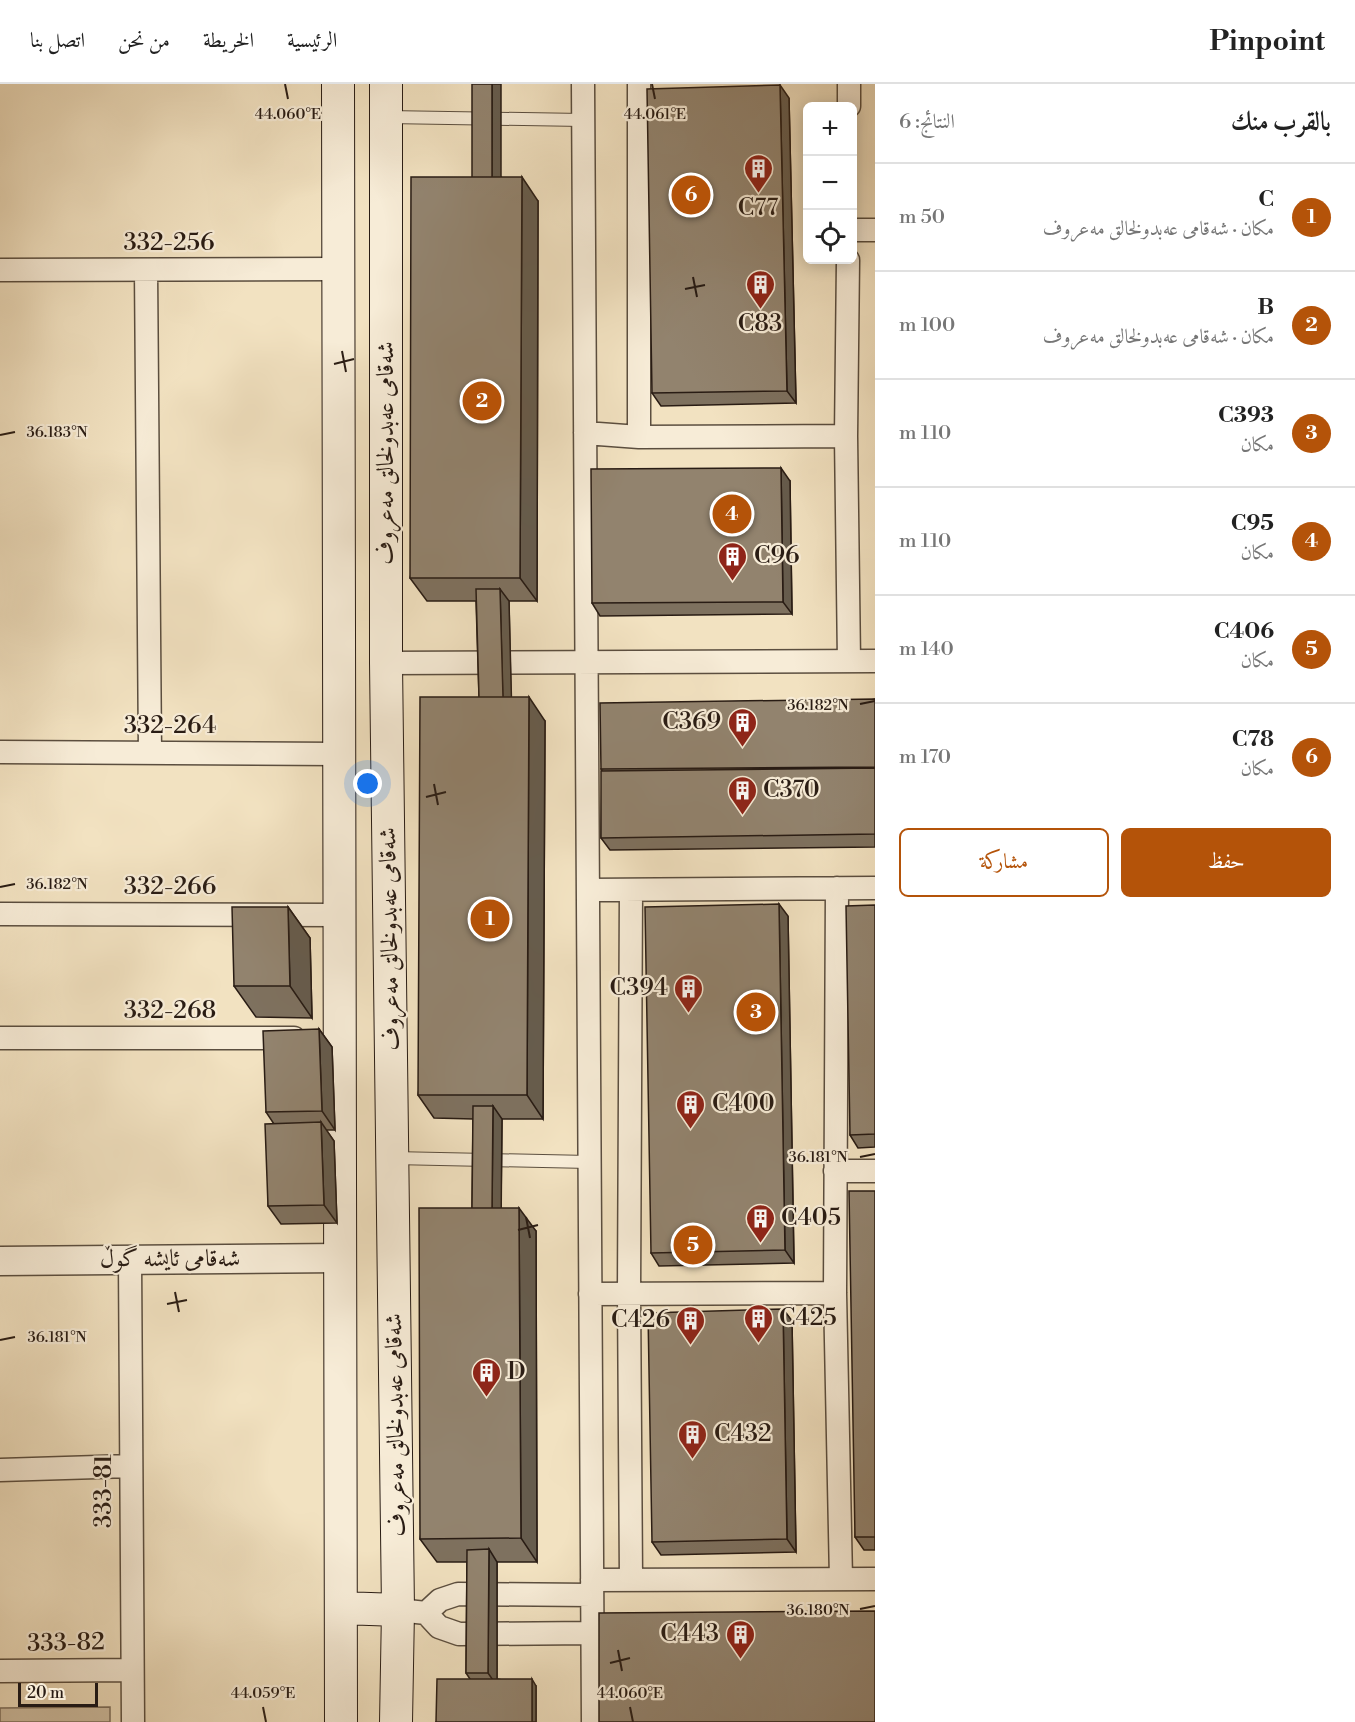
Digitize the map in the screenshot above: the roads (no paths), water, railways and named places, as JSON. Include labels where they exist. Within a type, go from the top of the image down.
[{"type":"main road","name":"شەقامی عەبدولخالق مەعروف","points":[[338,84],[341,1722]]},
{"type":"main road","name":"شەقامی عەبدولخالق مەعروف","points":[[386,84],[386,663],[393,1158],[412,1612],[396,1722]]},
{"type":"main road","points":[[342,1608],[412,1612]]},
{"type":"street","points":[[583,84],[593,1722]]},
{"type":"street","points":[[639,84],[639,437]]},
{"type":"street","points":[[849,84],[849,102]]},
{"type":"street","points":[[857,230],[875,230]]},
{"type":"street","points":[[848,264],[846,436],[849,662]]},
{"type":"street","name":"332-256","points":[[0,270],[338,269]]},
{"type":"street","points":[[146,270],[150,753]]},
{"type":"street","points":[[585,433],[639,437],[846,436]]},
{"type":"street","points":[[386,663],[875,661]]},
{"type":"street","name":"332-264","points":[[0,752],[339,754]]},
{"type":"street","points":[[837,888],[835,1293],[841,1579]]},
{"type":"street","points":[[588,890],[875,888]]},
{"type":"street","points":[[631,890],[629,1293],[631,1579]]},
{"type":"street","name":"332-266","points":[[0,914],[340,915]]},
{"type":"street","name":"332-268","points":[[0,1038],[340,1038]]},
{"type":"street","points":[[836,1171],[875,1171]]},
{"type":"street","name":"شەقامی ئایشە گوڵ","points":[[0,1260],[341,1258]]},
{"type":"street","name":"333-81","points":[[130,1260],[133,1722]]},
{"type":"street","points":[[590,1294],[835,1293]]},
{"type":"street","points":[[0,1470],[130,1466]]},
{"type":"street","points":[[412,1612],[459,1594],[592,1587],[631,1579],[875,1579]]},
{"type":"street","points":[[412,1612],[459,1634],[592,1633]]},
{"type":"street","name":"333-82","points":[[0,1671],[132,1670]]},
{"type":"lane","points":[[386,117],[584,120]]},
{"type":"lane","points":[[393,1158],[589,1162]]},
{"type":"place","name":"C77","points":[[758,194]]},
{"type":"place","name":"C78","points":[[691,195]]},
{"type":"place","name":"C83","points":[[760,310]]},
{"type":"place","name":"B","points":[[482,401]]},
{"type":"place","name":"C95","points":[[732,514]]},
{"type":"place","name":"C96","points":[[733,582]]},
{"type":"place","name":"C369","points":[[742,748]]},
{"type":"place","name":"C370","points":[[742,816]]},
{"type":"place","name":"C","points":[[490,919]]},
{"type":"place","name":"C393","points":[[756,1012]]},
{"type":"place","name":"C394","points":[[689,1014]]},
{"type":"place","name":"C400","points":[[691,1130]]},
{"type":"place","name":"C405","points":[[760,1244]]},
{"type":"place","name":"C406","points":[[693,1245]]},
{"type":"place","name":"C425","points":[[758,1344]]},
{"type":"place","name":"C426","points":[[691,1346]]},
{"type":"place","name":"D","points":[[486,1398]]},
{"type":"place","name":"C432","points":[[693,1460]]},
{"type":"place","name":"C443","points":[[740,1660]]}]
